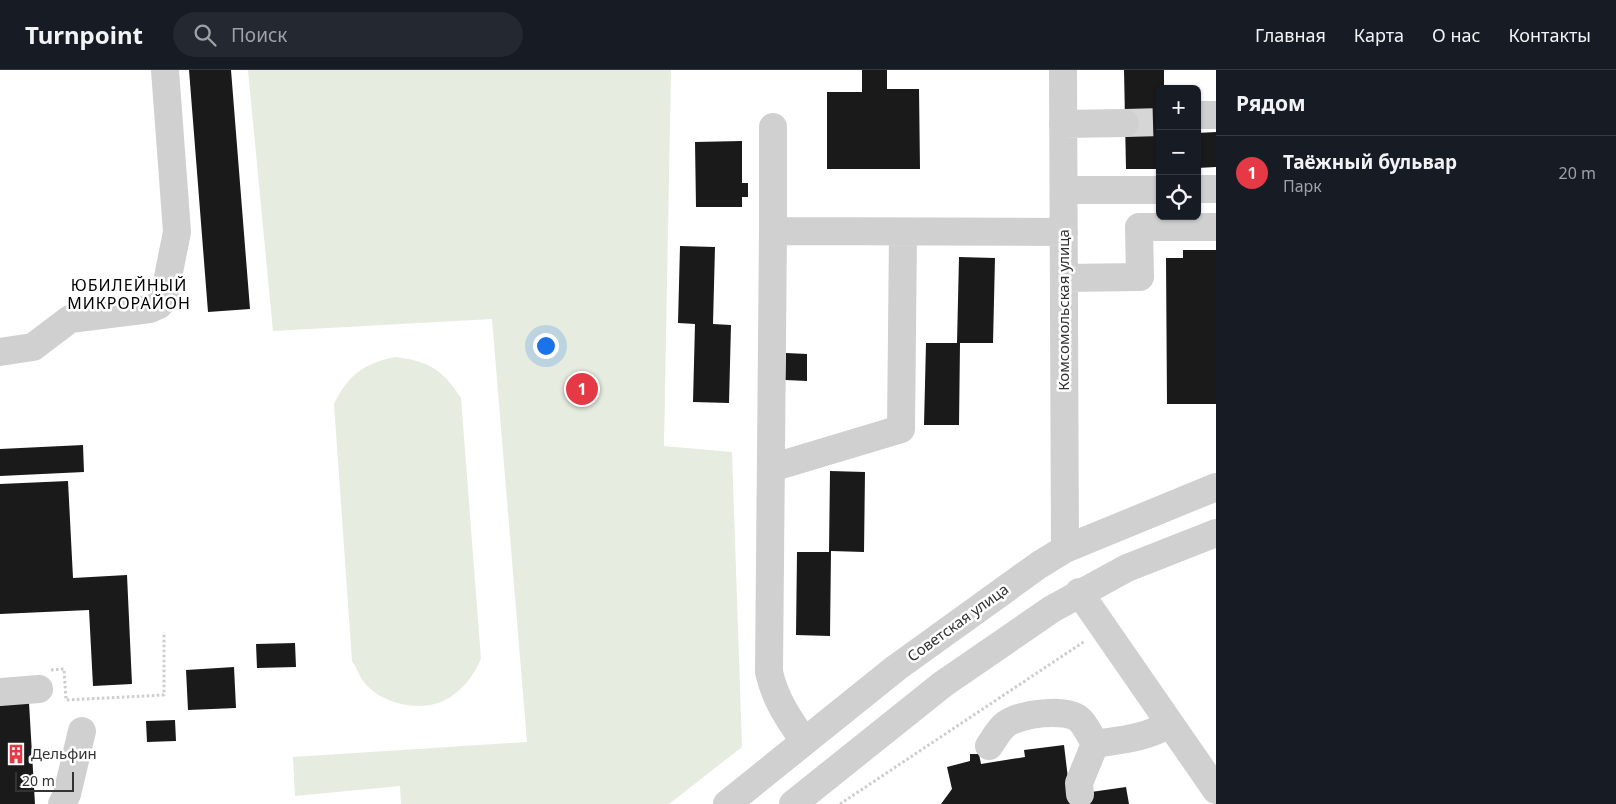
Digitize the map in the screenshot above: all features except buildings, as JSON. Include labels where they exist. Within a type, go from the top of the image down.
[{"type":"street","points":[[0,352],[33,347],[70,319],[150,309],[159,305],[164,297],[177,232],[165,70]]},
{"type":"street","name":"Комсомольская улица","points":[[1063,70],[1065,549]]},
{"type":"street","points":[[1201,115],[1216,115]]},
{"type":"street","points":[[1064,124],[1126,123]]},
{"type":"street","points":[[774,127],[769,672],[773,691],[804,741]]},
{"type":"street","points":[[1201,189],[1216,189]]},
{"type":"street","points":[[1064,190],[1156,190]]},
{"type":"street","points":[[1064,278],[1140,277],[1139,227],[1216,227]]},
{"type":"street","points":[[773,231],[1064,232]]},
{"type":"street","points":[[771,468],[901,429],[903,232]]},
{"type":"street","name":"Советская улица","points":[[727,804],[896,668],[1039,565],[1065,549],[1216,487]]},
{"type":"street","points":[[793,804],[943,684],[1079,592],[1127,568],[1216,533]]},
{"type":"street","points":[[1079,592],[1216,790]]},
{"type":"street","points":[[0,692],[42,680]]},
{"type":"street","points":[[989,746],[1003,726],[1015,718],[1061,712],[1070,714],[1080,720],[1095,744]]},
{"type":"street","points":[[1095,744],[1157,732],[1169,724]]},
{"type":"street","points":[[62,804],[82,732]]},
{"type":"street","points":[[1080,794],[1079,783],[1095,744]]},
{"type":"path","points":[[840,804],[1104,628]]},
{"type":"path","points":[[42,680],[64,669],[66,700],[164,695],[164,632]]},
{"type":"shaded area","points":[[248,70],[671,70],[664,446],[732,452],[742,747],[669,804],[401,804],[400,786],[295,796],[293,757],[527,742],[492,319],[273,331]]},
{"type":"shaded area","points":[[395,357],[417,361],[434,368],[448,380],[461,398],[481,659],[470,679],[462,687],[443,701],[431,705],[406,705],[382,697],[371,690],[363,681],[352,661],[334,404],[345,385],[358,372],[374,363]]},
{"type":"tunnel","points":[[1125,123],[1156,122]]},
{"type":"place","name":"Таёжный бульвар","points":[[582,389]]},
{"type":"place","name":"Дельфин","points":[[16,754]]},
{"type":"district","name":"ЮБИЛЕЙНЫЙ МИКРОРАЙОН","points":[[129,294]]}]
